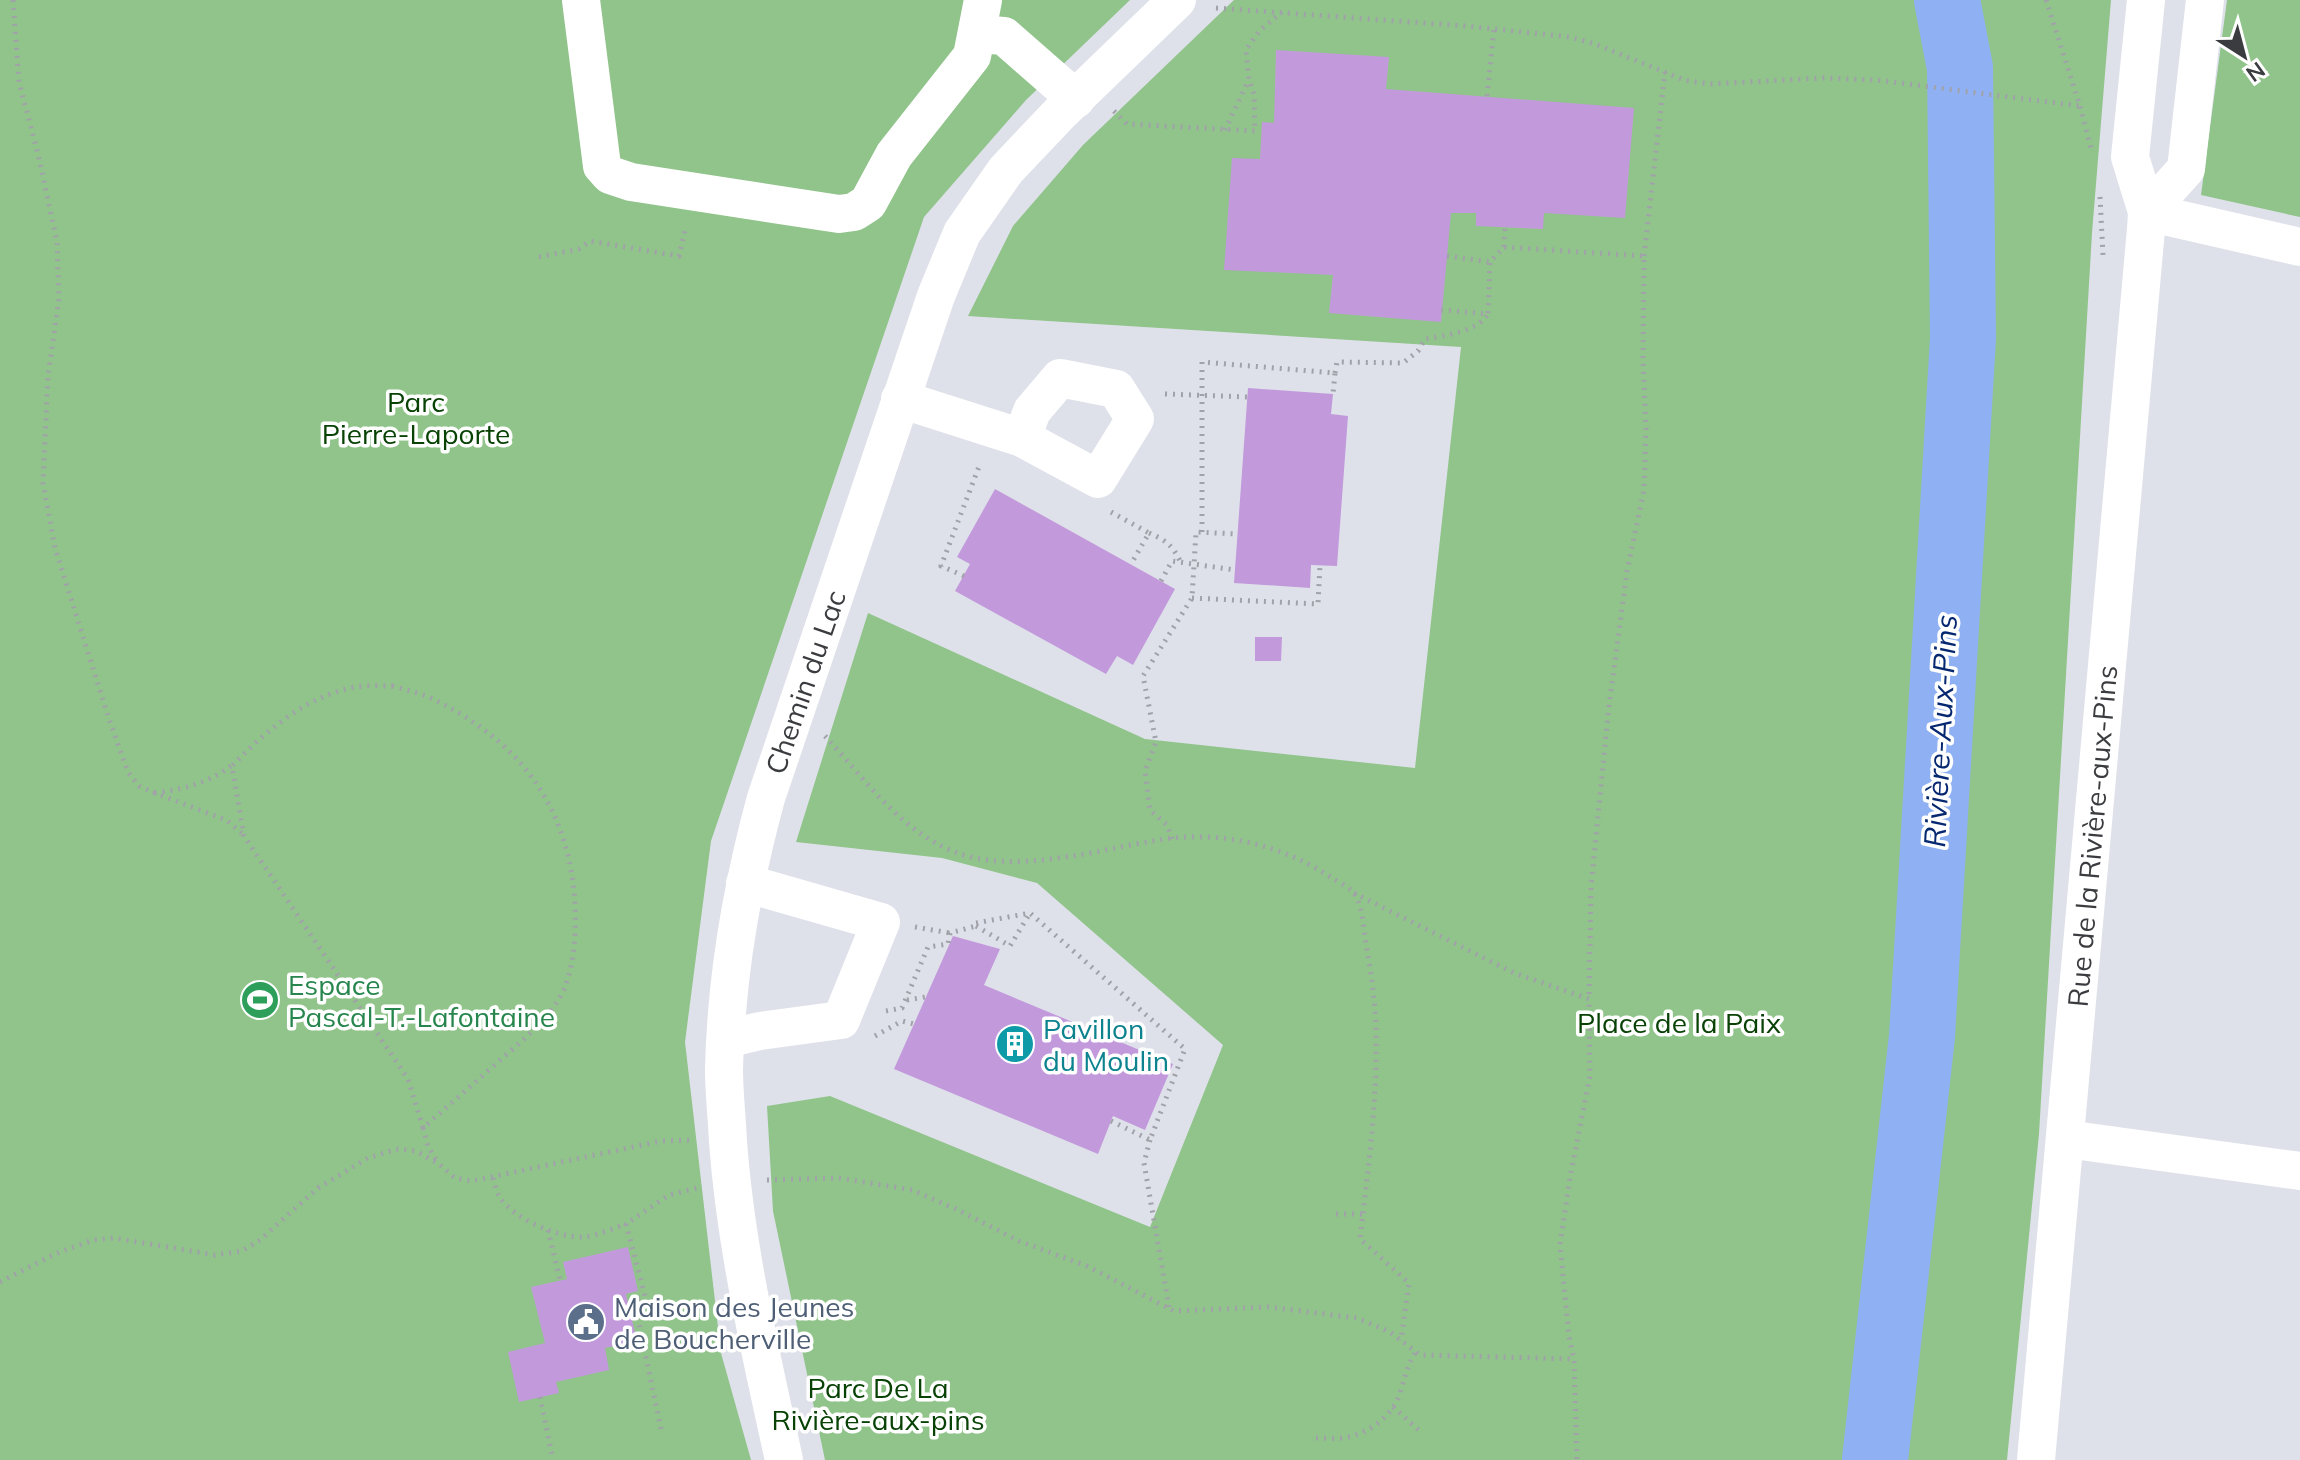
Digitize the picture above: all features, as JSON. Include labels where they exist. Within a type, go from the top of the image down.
[{"type":"street","points":[[581,0],[602,166],[610,175],[631,182],[839,214],[854,212],[868,203],[894,155],[972,56],[980,17],[1093,104]]},
{"type":"street","name":"Chemin du Lac","points":[[784,1460],[734,1213],[724,1070],[731,979],[745,883],[766,798],[900,399],[962,233],[1006,170],[1093,104],[1177,0]]},
{"type":"street","name":"Rue de la Rivière-aux-Pins","points":[[2036,1460],[2147,212],[2130,157],[2146,0]]},
{"type":"street","points":[[2205,0],[2186,169],[2147,212],[2300,247]]},
{"type":"street","points":[[900,399],[1022,438],[1098,479],[1135,419],[1116,389],[1060,378],[1032,411],[1022,438]]},
{"type":"street","points":[[726,1039],[841,1020],[881,922],[745,883]]},
{"type":"street","points":[[2066,1139],[2300,1171]]},
{"type":"path","points":[[13,0],[19,82],[57,242],[59,299],[48,376],[43,483],[52,535],[128,772],[139,786],[226,820],[244,836],[408,1079],[428,1146],[439,1164]]},
{"type":"path","points":[[2046,0],[2080,106],[2092,155]]},
{"type":"path","points":[[1216,8],[1570,37],[1684,80],[1709,84],[1823,78],[1876,80],[2080,106]]},
{"type":"path","points":[[1093,104],[1127,124],[1258,132],[1246,50],[1259,31],[1283,12]]},
{"type":"path","points":[[1487,96],[1494,29]]},
{"type":"path","points":[[1577,1460],[1574,1359],[1560,1245],[1590,1076],[1591,887],[1609,706],[1627,571],[1644,490],[1644,256],[1665,72]]},
{"type":"path","points":[[1225,130],[1249,80]]},
{"type":"path","points":[[539,257],[579,249],[590,241],[679,256],[694,192]]},
{"type":"path","points":[[1333,394],[1337,362],[1403,363],[1418,351],[1425,339],[1456,333],[1483,323],[1488,314],[1490,262],[1504,247],[1505,228]]},
{"type":"path","points":[[1504,247],[1644,256]]},
{"type":"path","points":[[1447,256],[1490,262]]},
{"type":"path","points":[[1441,310],[1488,314]]},
{"type":"path","points":[[1202,532],[1202,362],[1335,373]]},
{"type":"path","points":[[1119,394],[1248,397]]},
{"type":"path","points":[[964,576],[941,566],[985,452]]},
{"type":"path","points":[[1172,839],[1167,825],[1150,810],[1145,771],[1156,742],[1143,676],[1192,598],[1196,532],[1238,534]]},
{"type":"path","points":[[1149,533],[1174,547],[1181,563]]},
{"type":"path","points":[[1161,581],[1172,561],[1235,570]]},
{"type":"path","points":[[1192,598],[1318,604],[1320,565]]},
{"type":"path","points":[[155,793],[182,790],[210,780],[232,766],[261,736],[290,715],[329,694],[357,687],[392,686],[431,698],[478,725],[510,750],[544,793],[560,827],[572,877],[576,914],[573,952],[565,987],[545,1021],[423,1128]]},
{"type":"path","points":[[822,732],[898,815],[926,839],[958,853],[995,860],[1032,861],[1172,839],[1217,836],[1265,846],[1312,865],[1353,892],[1514,973],[1589,999]]},
{"type":"path","points":[[232,766],[244,836]]},
{"type":"path","points":[[1353,892],[1360,910],[1371,971],[1376,1027],[1372,1116],[1360,1239],[1409,1283],[1401,1341]]},
{"type":"path","points":[[841,1020],[902,1008],[928,947],[948,944],[950,933],[976,926],[976,923],[1030,913]]},
{"type":"path","points":[[976,926],[1010,946],[1030,913]]},
{"type":"path","points":[[1030,913],[1185,1049],[1144,1163],[1169,1308]]},
{"type":"path","points":[[906,1000],[925,997]]},
{"type":"path","points":[[1111,1121],[1150,1140]]},
{"type":"path","points":[[0,1282],[55,1254],[93,1240],[114,1238],[215,1255],[242,1251],[260,1240],[318,1188],[368,1158],[396,1149],[416,1151],[439,1164],[455,1178],[472,1181],[661,1141],[728,1139]]},
{"type":"path","points":[[493,1178],[499,1196],[510,1210],[559,1234],[584,1237],[626,1224],[669,1195],[699,1188]]},
{"type":"path","points":[[764,1180],[839,1178],[912,1190],[1019,1241],[1087,1266],[1174,1311],[1268,1307],[1357,1318],[1390,1332],[1420,1355],[1574,1359]]},
{"type":"path","points":[[1336,1214],[1363,1214]]},
{"type":"path","points":[[626,1224],[645,1296],[631,1302],[661,1429]]},
{"type":"path","points":[[548,1229],[560,1280]]},
{"type":"path","points":[[1316,1438],[1343,1438],[1367,1430],[1387,1416],[1399,1396],[1408,1363],[1416,1352]]},
{"type":"path","points":[[540,1397],[552,1455]]},
{"type":"path","points":[[1393,1407],[1421,1432]]},
{"type":"green space","name":"Parc Pierre-Laporte","points":[[0,0],[1130,0],[1026,100],[924,217],[711,841],[685,1042],[721,1353],[751,1460],[0,1460]]},
{"type":"green space","name":"Place de la Paix","points":[[1234,0],[2111,0],[2092,233],[2039,1134],[2007,1460],[825,1460],[773,1211],[767,1106],[830,1096],[1150,1227],[1223,1045],[1037,883],[942,858],[796,842],[868,613],[1145,739],[1415,768],[1461,347],[968,316],[1013,226],[1083,145]]},
{"type":"green space","points":[[2227,0],[2300,0],[2300,217],[2201,195]]},
{"type":"building","points":[[1276,50],[1389,57],[1386,89],[1634,108],[1625,218],[1544,213],[1543,229],[1476,226],[1476,213],[1451,213],[1441,322],[1329,313],[1333,275],[1224,270],[1232,158],[1260,159],[1262,122],[1274,123]]},
{"type":"building","points":[[1248,388],[1333,394],[1331,414],[1348,416],[1337,566],[1311,565],[1310,588],[1234,583]]},
{"type":"building","points":[[995,489],[1175,589],[1133,665],[1117,656],[1106,674],[955,591],[970,564],[957,557]]},
{"type":"building","points":[[1255,637],[1282,637],[1281,661],[1255,661]]},
{"type":"building","name":"Pavillon du Moulin","points":[[953,936],[1000,949],[984,985],[1173,1064],[1145,1130],[1113,1116],[1098,1154],[894,1069]]},
{"type":"building","name":"Maison des Jeunes de Boucherville","points":[[628,1247],[638,1291],[626,1294],[637,1341],[605,1348],[609,1370],[556,1382],[559,1393],[519,1402],[508,1352],[545,1343],[531,1287],[567,1279],[563,1262]]},
{"type":"waterway","name":"Rivière-Aux-Pins","points":[[1875,1460],[1922,1036],[1963,338],[1960,68],[1947,0]]},
{"type":"place","name":"Espace Pascal-T.-Lafontaine","points":[[260,1000]]},
{"type":"place","name":"Pavillon du Moulin","points":[[1015,1044]]},
{"type":"place","name":"Maison des Jeunes de Boucherville","points":[[586,1322]]},
{"type":"park label","name":"Parc De La Rivière-aux-pins","points":[[878,1403]]}]
